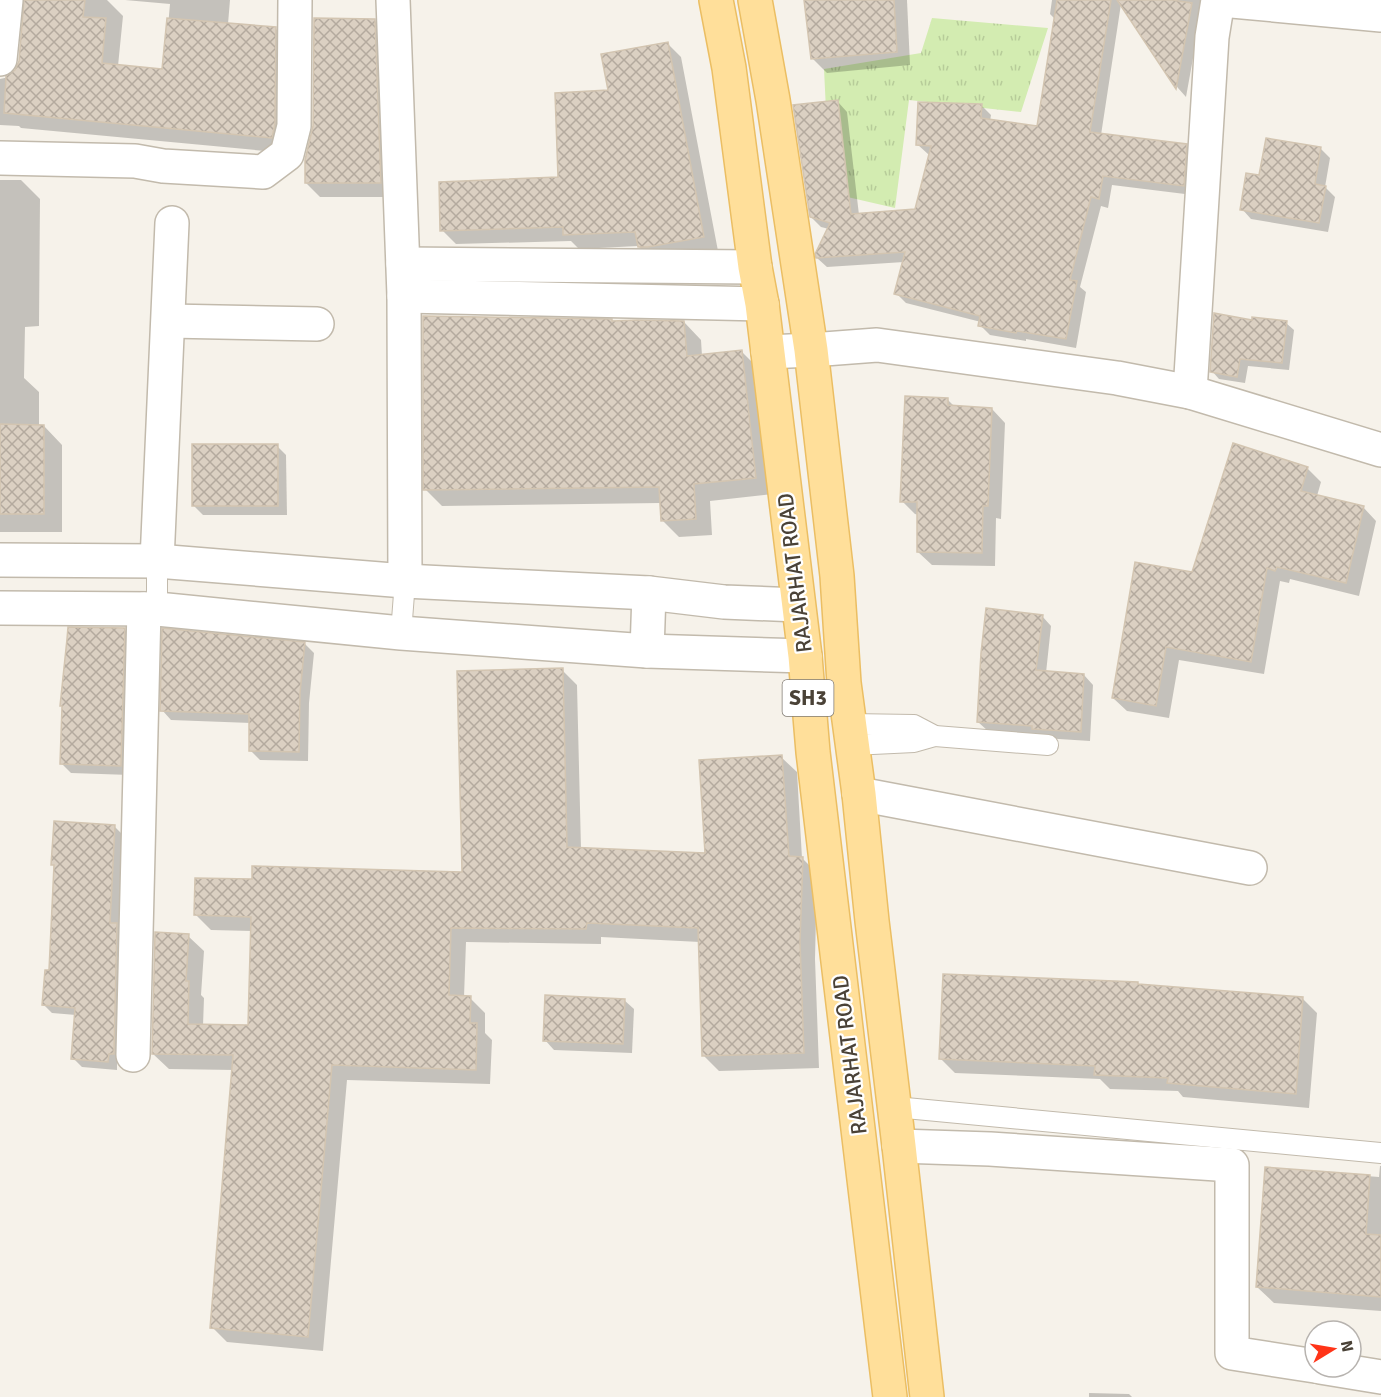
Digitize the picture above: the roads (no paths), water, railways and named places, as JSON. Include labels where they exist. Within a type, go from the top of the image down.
[{"type":"main road","name":"RAJARHAT ROAD","points":[[716,0],[729,68],[768,352],[890,1397]]},
{"type":"main road","name":"RAJARHAT ROAD","points":[[755,0],[812,350],[837,576],[844,683],[900,1146],[927,1397]]},
{"type":"street","points":[[0,59],[6,0]]},
{"type":"street","points":[[0,158],[135,160],[163,166],[263,172],[287,154],[294,126],[295,0]]},
{"type":"street","points":[[393,0],[404,296],[405,581]]},
{"type":"street","points":[[1190,392],[1212,38],[1219,0],[1381,15]]},
{"type":"street","points":[[158,561],[172,222]]},
{"type":"street","points":[[403,264],[755,267]]},
{"type":"street","points":[[404,296],[762,304]]},
{"type":"street","points":[[169,321],[318,324]]},
{"type":"street","points":[[768,352],[877,345],[1117,378],[1190,392],[1381,450]]},
{"type":"street","points":[[0,560],[158,561],[405,581],[649,593],[724,602],[798,605]]},
{"type":"street","points":[[647,651],[649,593]]},
{"type":"street","points":[[0,608],[151,609],[401,633],[647,651],[805,656]]},
{"type":"street","points":[[133,1055],[151,609]]},
{"type":"street","points":[[859,794],[1250,868]]},
{"type":"street","points":[[900,1146],[990,1149],[1232,1165],[1232,1353],[1303,1364]]},
{"type":"street","points":[[1363,1374],[1381,1377]]},
{"type":"lane","points":[[151,609],[158,561]]},
{"type":"lane","points":[[401,633],[405,581]]},
{"type":"lane","points":[[851,734],[914,725],[935,736],[1048,745]]},
{"type":"lane","points":[[895,1107],[1381,1154]]}]
